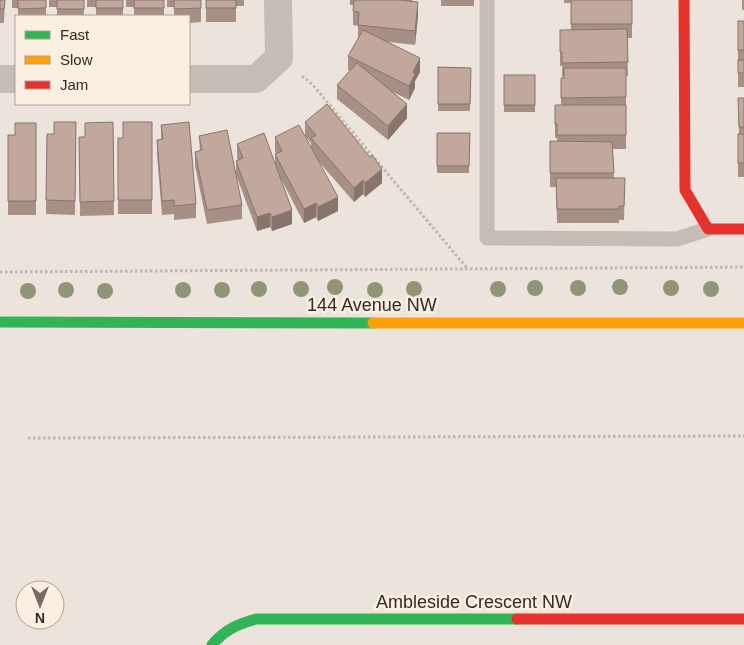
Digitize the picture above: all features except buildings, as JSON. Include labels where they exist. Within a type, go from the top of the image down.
[{"type":"street","points":[[190,79],[256,79],[279,58],[278,0]]},
{"type":"street","points":[[684,0],[685,190],[708,229],[744,229]]},
{"type":"street","points":[[0,79],[15,79]]},
{"type":"street","name":"144 Avenue NW","points":[[0,322],[744,323]]},
{"type":"street","name":"Ambleside Crescent NW","points":[[212,645],[229,628],[256,619],[744,619]]},
{"type":"lane","points":[[487,0],[487,238],[677,239],[708,229]]},
{"type":"path","points":[[279,58],[312,84],[467,269]]},
{"type":"path","points":[[0,272],[744,267]]},
{"type":"path","points":[[28,438],[744,436]]},
{"type":"traffic: fast","points":[[0,322],[373,323]]},
{"type":"traffic: fast","points":[[212,645],[221,635],[232,628],[256,619],[517,619]]},
{"type":"traffic: slow","points":[[373,323],[744,323]]},
{"type":"traffic: jam","points":[[684,0],[685,190],[708,229],[744,229]]},
{"type":"traffic: jam","points":[[517,619],[744,619]]}]
